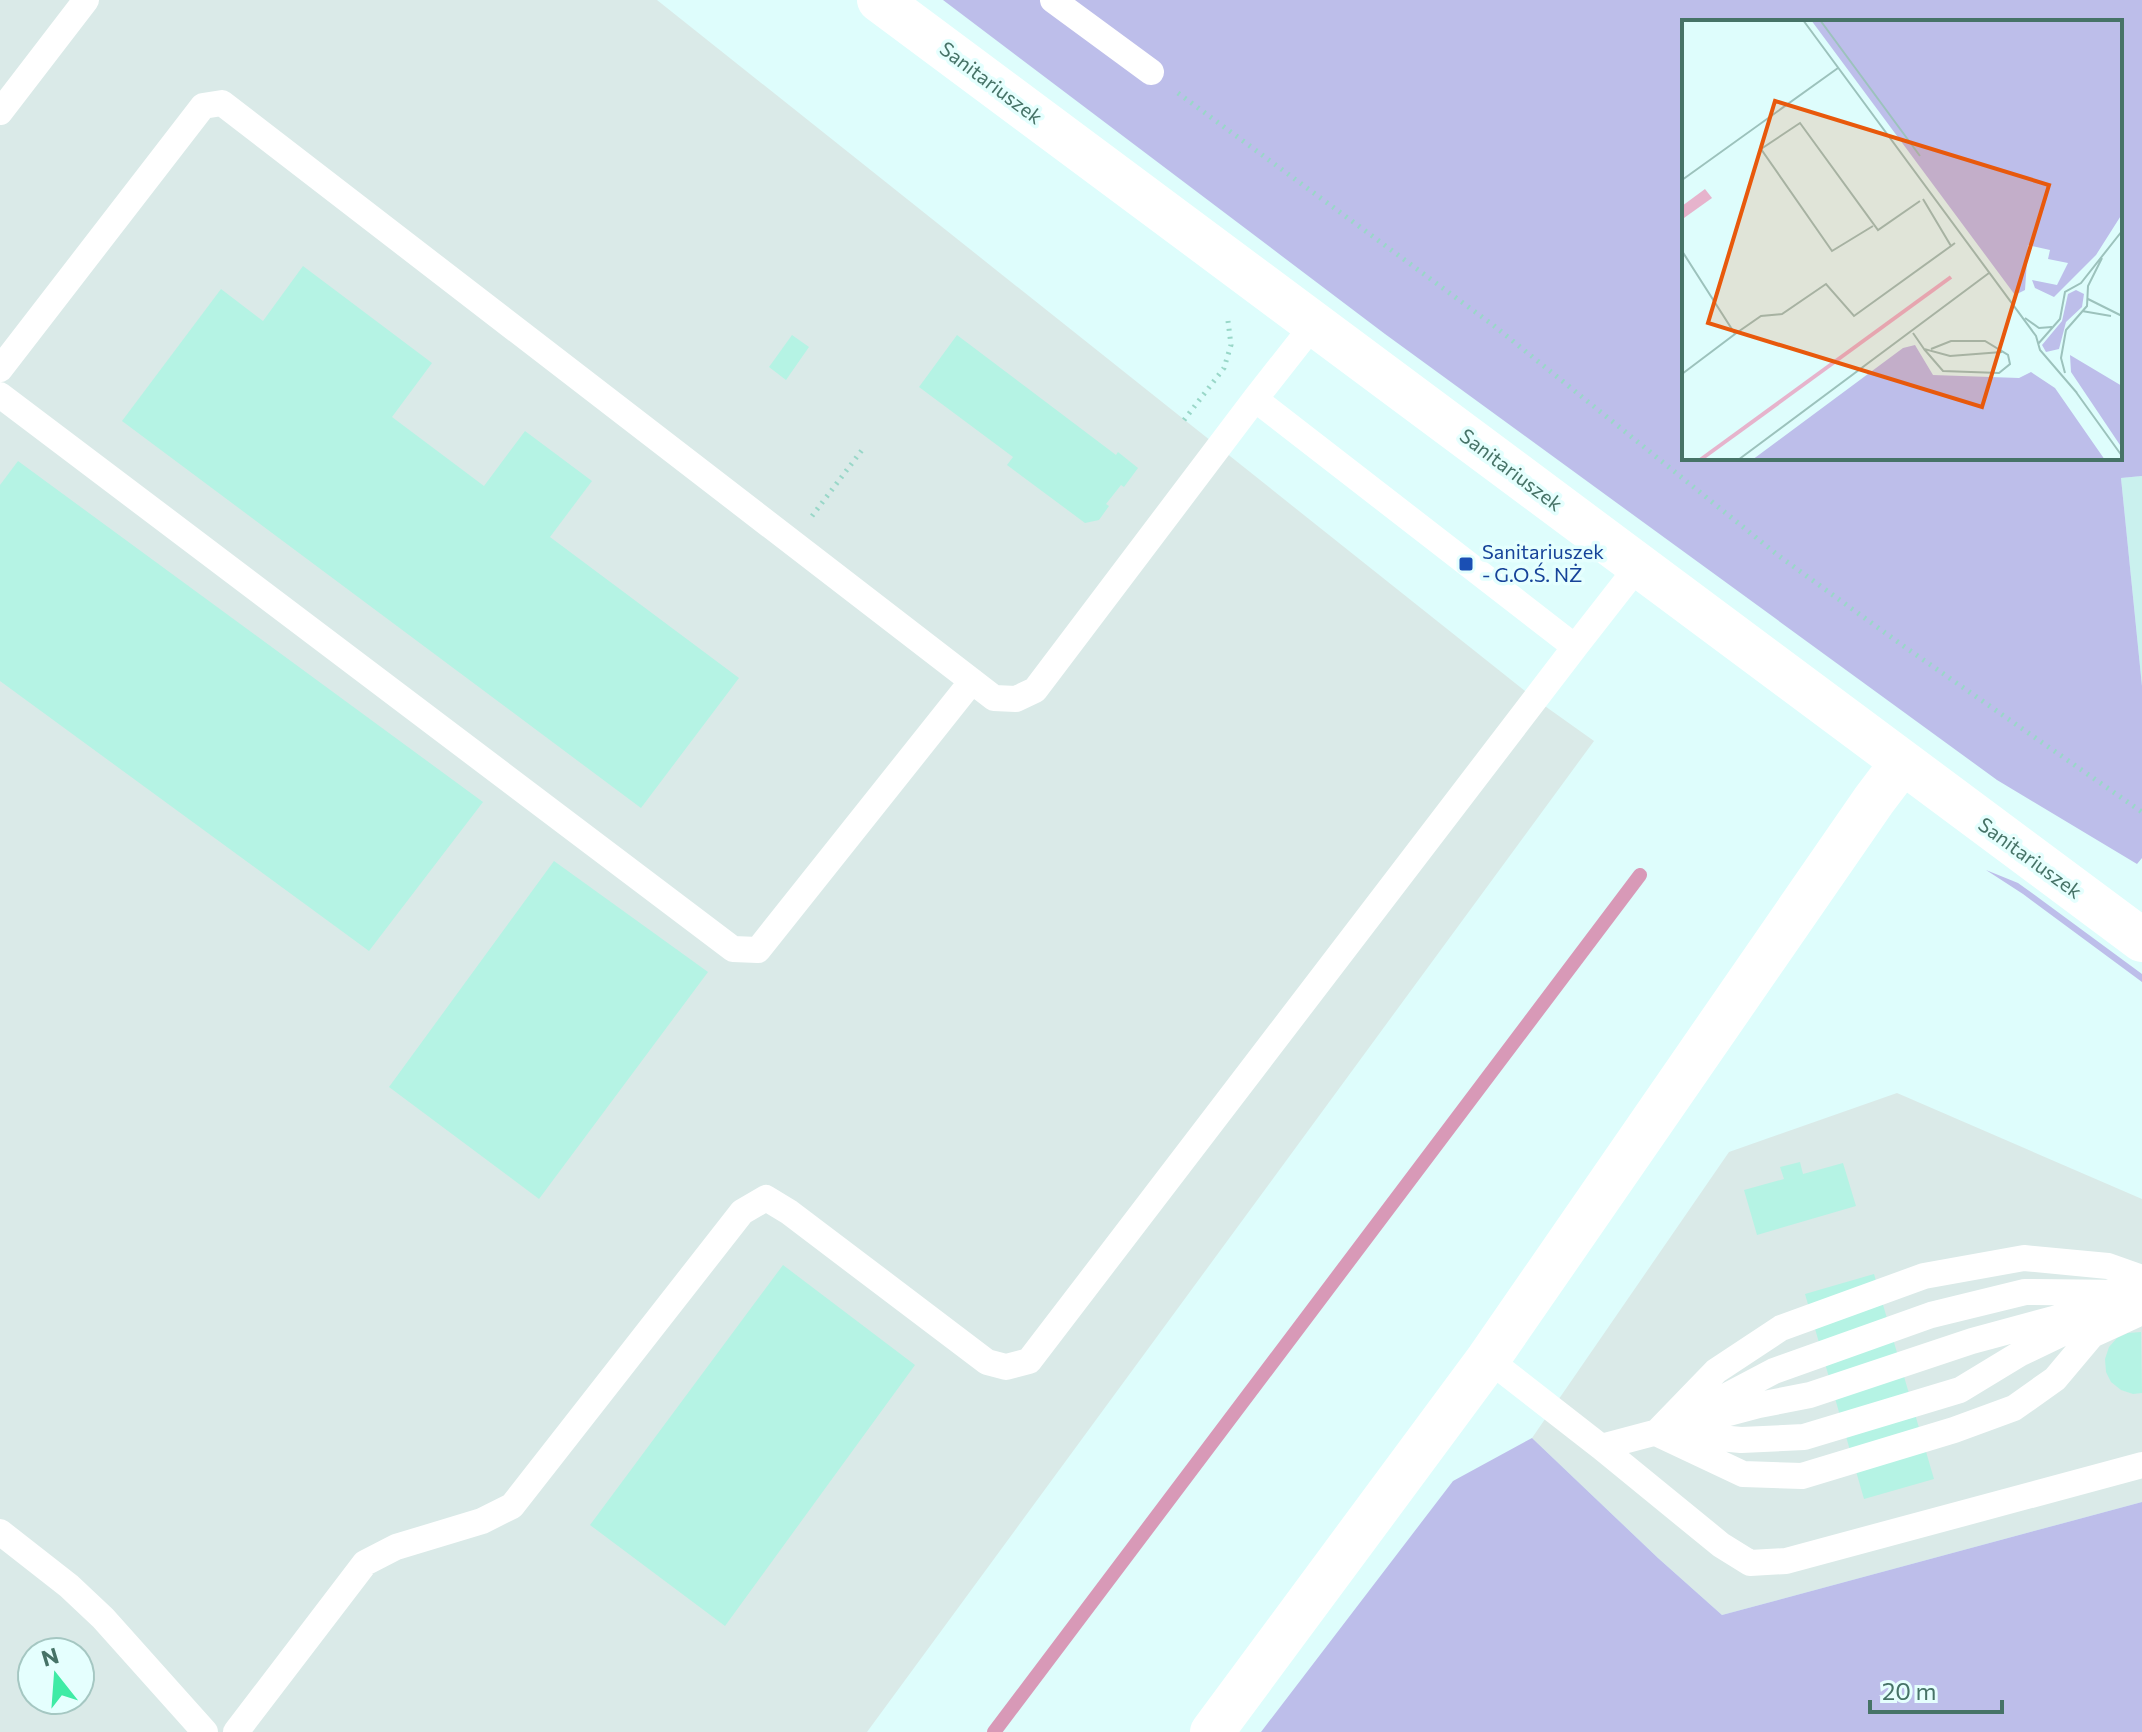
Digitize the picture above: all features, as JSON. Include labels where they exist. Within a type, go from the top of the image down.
[{"type":"street","name":"Sanitariuszek","points":[[879,0],[2142,940]]},
{"type":"street","points":[[1212,1732],[1488,1359],[1865,812],[1902,763]]},
{"type":"lane","points":[[0,112],[86,0]]},
{"type":"lane","points":[[1053,0],[1151,72]]},
{"type":"lane","points":[[0,369],[203,106],[222,103],[994,698],[1016,699],[1035,690],[1314,324]]},
{"type":"lane","points":[[0,395],[733,949],[758,950],[972,681]]},
{"type":"lane","points":[[1255,399],[1575,647]]},
{"type":"lane","points":[[236,1732],[365,1563],[396,1547],[482,1521],[512,1506],[742,1212],[766,1198],[789,1212],[987,1362],[1006,1367],[1029,1361],[1639,565]]},
{"type":"lane","points":[[1656,1433],[1716,1371],[1781,1328],[1924,1276],[2024,1258],[2108,1266],[2142,1278]]},
{"type":"lane","points":[[1656,1433],[1774,1371],[1931,1315],[2025,1292],[2142,1293]]},
{"type":"lane","points":[[1601,1447],[1759,1405],[1810,1395],[1972,1341],[2043,1322],[2142,1306]]},
{"type":"lane","points":[[1656,1433],[1743,1474],[1802,1476],[1954,1430],[2014,1408],[2055,1379],[2092,1335],[2142,1306]]},
{"type":"lane","points":[[1656,1433],[1741,1440],[1804,1437],[1960,1390],[2021,1353],[2069,1330],[2142,1306]]},
{"type":"lane","points":[[1488,1359],[1721,1545],[1750,1563],[1786,1561],[2142,1465]]},
{"type":"lane","points":[[0,1532],[69,1586],[103,1618],[205,1732]]},
{"type":"path","points":[[1151,72],[1493,325],[1779,556],[2142,812]]},
{"type":"path","points":[[1184,420],[1224,368],[1231,345],[1228,321]]},
{"type":"path","points":[[792,543],[862,450]]},
{"type":"shaded area","points":[[0,0],[657,0],[1535,699],[1594,741],[867,1732],[0,1732]]},
{"type":"shaded area","points":[[943,0],[2142,0],[2142,476],[2121,478],[2142,686],[2142,858],[2137,864],[1997,780],[1385,334]]},
{"type":"shaded area","points":[[2142,476],[2142,686],[2121,478]]},
{"type":"shaded area","points":[[1986,870],[2018,883],[2032,893],[2142,974],[2142,982],[2023,894]]},
{"type":"shaded area","points":[[1897,1093],[2142,1199],[2142,1502],[1722,1615],[1532,1438],[1729,1152]]},
{"type":"shaded area","points":[[1532,1438],[1722,1615],[2142,1502],[2142,1732],[1261,1732],[1453,1481]]},
{"type":"building","points":[[303,266],[432,363],[392,417],[484,486],[525,431],[592,481],[550,537],[739,678],[641,808],[122,421],[221,289],[263,321]]},
{"type":"building","points":[[792,335],[809,347],[786,380],[769,367]]},
{"type":"building","points":[[957,335],[1116,455],[1118,452],[1138,468],[1106,504],[1109,506],[1099,520],[1085,523],[1007,465],[1013,457],[919,387]]},
{"type":"building","points":[[18,461],[483,802],[369,951],[0,681],[0,485]]},
{"type":"building","points":[[554,861],[708,972],[539,1199],[389,1087]]},
{"type":"building","points":[[1800,1162],[1803,1174],[1843,1163],[1856,1206],[1757,1235],[1744,1190],[1784,1179],[1780,1167]]},
{"type":"building","points":[[783,1265],[915,1365],[725,1626],[590,1525]]},
{"type":"building","points":[[1874,1274],[1934,1479],[1864,1499],[1805,1294]]},
{"type":"building","points":[[2141,1332],[2142,1393],[2133,1394],[2111,1382],[2105,1359],[2109,1347],[2117,1338]]},
{"type":"waterway","points":[[994,1732],[1640,875]]},
{"type":"place","name":"Sanitariuszek - G.O.Ś. NŻ","points":[[1466,564]]}]
